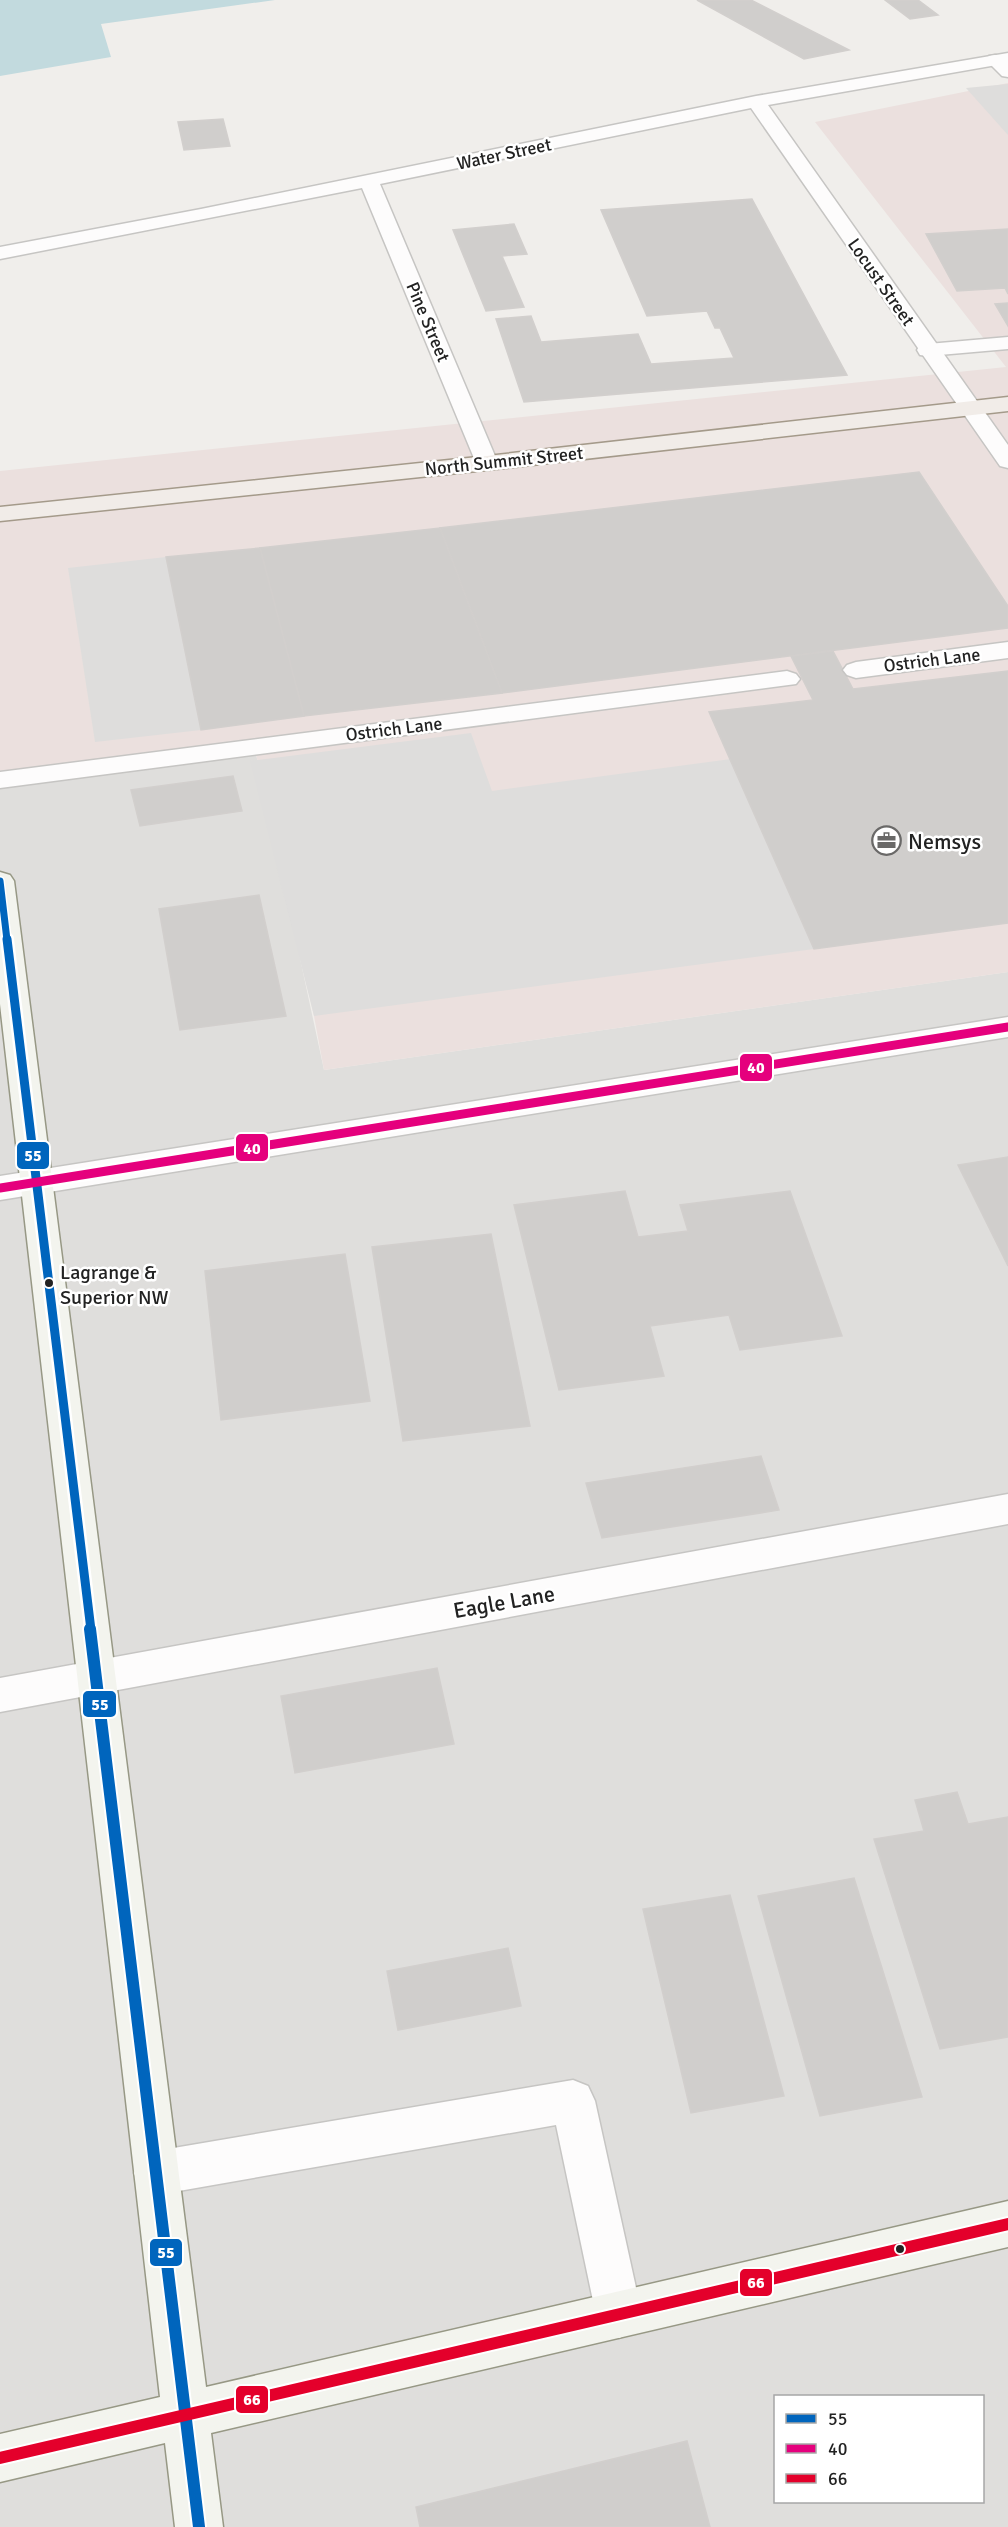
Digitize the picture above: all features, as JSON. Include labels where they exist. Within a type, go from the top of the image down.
[{"type":"main road","name":"North Summit Street","points":[[0,514],[487,463],[1008,404]]},
{"type":"main road","points":[[0,881],[18,1185],[95,1677],[199,2527]]},
{"type":"main road","points":[[0,2458],[1008,2224]]},
{"type":"street","name":"Water Street","points":[[0,253],[756,102],[1004,63]]},
{"type":"street","name":"Locust Street","points":[[756,102],[1008,461]]},
{"type":"street","name":"Pine Street","points":[[369,181],[487,463]]},
{"type":"street","points":[[928,350],[1000,343],[1002,328],[1008,327]]},
{"type":"street","name":"Ostrich Lane","points":[[856,670],[1008,650]]},
{"type":"street","name":"Ostrich Lane","points":[[0,780],[787,679]]},
{"type":"street","points":[[18,1185],[1008,1027]]},
{"type":"street","name":"Eagle Lane","points":[[0,1695],[1008,1509]]},
{"type":"street","points":[[156,2173],[573,2101],[619,2315]]},
{"type":"shaded area","points":[[1008,83],[1008,972],[324,1070],[256,754],[0,787],[0,471],[1006,367],[815,122]]},
{"type":"shaded area","points":[[1008,84],[1008,135],[966,88]]},
{"type":"shaded area","points":[[166,557],[201,730],[95,742],[68,568]]},
{"type":"shaded area","points":[[471,733],[492,791],[731,759],[814,949],[314,1016],[250,761]]},
{"type":"shaded area","points":[[256,754],[324,1070],[1008,972],[1008,2527],[0,2527],[0,787]]},
{"type":"water","points":[[0,0],[275,0],[101,24],[111,57],[0,76]]},
{"type":"building","points":[[697,0],[751,0],[849,50],[804,59]]},
{"type":"building","points":[[885,0],[918,0],[938,15],[910,19]]},
{"type":"building","points":[[223,119],[230,146],[184,150],[178,122]]},
{"type":"building","points":[[752,199],[847,375],[524,402],[496,319],[531,316],[541,342],[638,334],[651,364],[734,358],[720,328],[715,328],[707,311],[647,316],[601,210]]},
{"type":"building","points":[[514,224],[527,254],[502,256],[524,307],[486,311],[453,230]]},
{"type":"building","points":[[1008,229],[1008,294],[1005,288],[957,291],[926,234]]},
{"type":"building","points":[[1008,303],[1008,326],[995,304]]},
{"type":"building","points":[[919,472],[1008,606],[1008,628],[502,693],[440,528]]},
{"type":"building","points":[[440,528],[502,693],[304,716],[260,548]]},
{"type":"building","points":[[260,548],[304,716],[201,730],[166,557]]},
{"type":"building","name":"Nemsys","points":[[833,651],[853,689],[1008,671],[1008,923],[814,949],[709,712],[813,700],[791,656]]},
{"type":"building","points":[[233,776],[242,811],[140,826],[131,790]]},
{"type":"building","points":[[259,895],[286,1016],[180,1030],[159,909]]},
{"type":"building","points":[[1008,1157],[1008,1266],[958,1165]]},
{"type":"building","points":[[625,1191],[638,1237],[688,1231],[680,1205],[790,1191],[842,1336],[740,1350],[729,1315],[650,1326],[664,1376],[559,1390],[514,1205]]},
{"type":"building","points":[[491,1234],[530,1426],[403,1441],[372,1247]]},
{"type":"building","points":[[345,1254],[370,1401],[221,1420],[205,1271]]},
{"type":"building","points":[[761,1456],[779,1510],[602,1538],[586,1483]]},
{"type":"building","points":[[437,1668],[454,1744],[295,1773],[281,1696]]},
{"type":"building","points":[[957,1792],[968,1824],[1008,1817],[1008,2037],[940,2049],[874,1839],[924,1831],[915,1800]]},
{"type":"building","points":[[854,1878],[922,2097],[820,2116],[758,1896]]},
{"type":"building","points":[[730,1895],[784,2096],[691,2113],[643,1909]]},
{"type":"building","points":[[508,1948],[521,2006],[398,2030],[387,1971]]},
{"type":"building","points":[[687,2441],[710,2527],[420,2527],[416,2507]]},
{"type":"transit line","name":"55","points":[[0,881],[199,2527]]},
{"type":"transit line","name":"40","points":[[0,1188],[1008,1027]]},
{"type":"transit line","name":"66","points":[[0,2458],[1008,2224]]},
{"type":"place","name":"Nemsys","points":[[887,841]]},
{"type":"place","name":"Lagrange & Superior NW","points":[[49,1283]]}]
